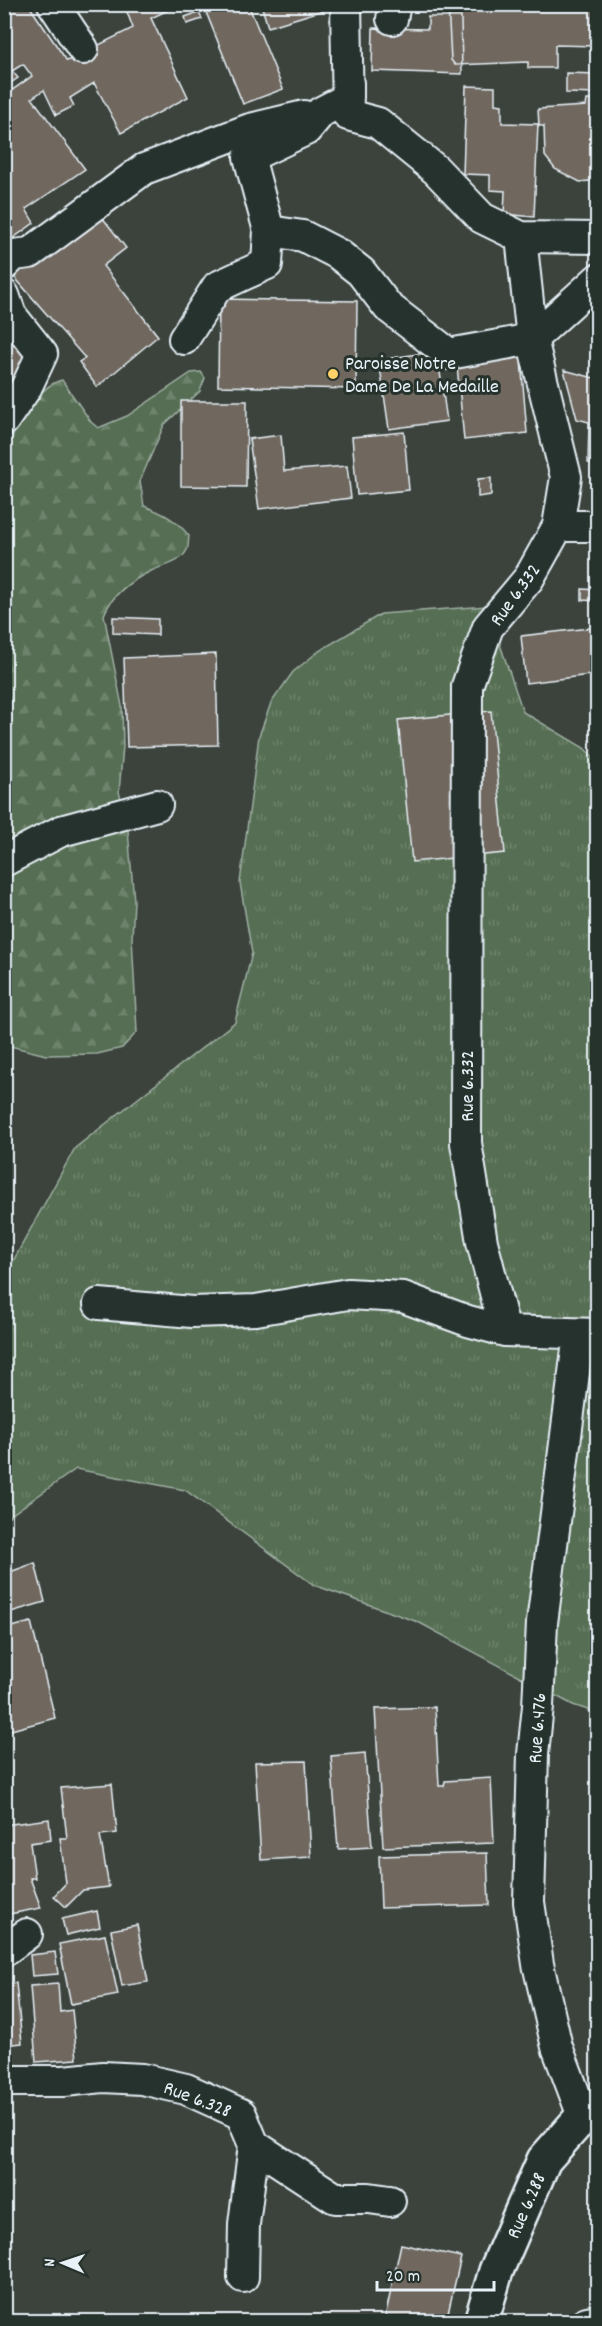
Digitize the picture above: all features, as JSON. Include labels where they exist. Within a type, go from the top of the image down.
[{"type":"street","points":[[53,4],[82,49]]},
{"type":"street","points":[[184,339],[217,286],[267,264],[269,231],[249,157],[306,130],[334,113],[348,70],[346,4]]},
{"type":"street","points":[[4,265],[14,255],[30,253],[144,169],[250,129],[334,113],[378,123],[436,170],[482,218],[521,237],[597,238]]},
{"type":"street","points":[[269,231],[303,236],[338,254],[361,272],[387,307],[448,354],[532,339],[597,279]]},
{"type":"street","name":"Rue 6.332","points":[[506,1331],[482,1242],[466,1143],[467,686],[488,627],[529,578],[558,526],[566,477],[532,339],[521,237]]},
{"type":"street","points":[[4,295],[11,315],[42,354],[26,388],[4,420]]},
{"type":"street","points":[[558,526],[597,526]]},
{"type":"street","points":[[4,861],[61,831],[157,805]]},
{"type":"street","points":[[99,1304],[192,1312],[256,1310],[348,1294],[403,1298],[468,1321],[506,1331],[588,1334]]},
{"type":"street","name":"Rue 6.476","points":[[588,1334],[542,1623],[533,1754],[529,1902],[538,1964],[557,2047],[590,2111]]},
{"type":"street","name":"Rue 6.328","points":[[4,2081],[132,2078],[186,2089],[241,2114],[254,2145]]},
{"type":"street","name":"Rue 6.288","points":[[481,2322],[496,2271],[544,2160],[590,2111]]},
{"type":"street","points":[[243,2277],[244,2224],[254,2145],[335,2198],[369,2198],[390,2201]]},
{"type":"street","points":[[587,2322],[597,2320]]},
{"type":"green space","points":[[201,372],[205,378],[200,391],[164,425],[140,481],[144,506],[169,518],[184,530],[189,536],[187,550],[176,561],[151,571],[129,584],[117,594],[104,615],[122,706],[123,746],[119,792],[127,819],[134,901],[132,938],[137,1032],[122,1048],[97,1054],[46,1055],[6,1045],[5,451],[21,420],[36,399],[44,390],[62,380],[91,422],[98,428],[127,416],[191,373]]},
{"type":"green space","points":[[487,606],[523,712],[584,748],[597,761],[597,1713],[573,1705],[418,1622],[314,1585],[185,1490],[76,1469],[5,1519],[5,1276],[75,1148],[235,1022],[252,953],[240,883],[259,736],[271,703],[293,672],[319,651],[381,614]]},
{"type":"building","points":[[4,4],[28,4],[67,61],[133,28],[124,4],[181,4],[151,18],[188,97],[121,133],[94,83],[70,98],[74,106],[56,115],[44,90],[32,98],[85,169],[26,209],[34,223],[5,244],[4,115],[8,112],[4,110],[4,96],[32,76],[23,64],[12,71],[18,78],[6,86],[7,90],[4,92]]},
{"type":"building","points":[[210,4],[248,4],[283,89],[243,104],[204,7]]},
{"type":"building","points":[[261,4],[326,4],[327,9],[268,27]]},
{"type":"building","points":[[420,4],[442,4],[442,11],[420,10]]},
{"type":"building","points":[[448,4],[598,4],[598,46],[555,45],[555,68],[528,68],[528,62],[455,65],[451,60]]},
{"type":"building","points":[[199,12],[202,19],[187,24],[185,17]]},
{"type":"building","points":[[428,17],[461,17],[462,74],[372,71],[373,28],[428,29]]},
{"type":"building","points":[[566,73],[598,74],[598,94],[566,93]]},
{"type":"building","points":[[466,86],[495,87],[495,104],[502,105],[502,123],[538,124],[534,217],[504,214],[505,191],[490,190],[490,175],[463,174]]},
{"type":"building","points":[[587,100],[598,100],[598,180],[580,182],[555,169],[545,156],[544,126],[539,126],[538,109],[586,106]]},
{"type":"building","points":[[95,208],[126,248],[103,266],[158,336],[97,387],[79,362],[85,358],[10,272]]},
{"type":"building","points":[[219,299],[357,301],[356,389],[218,386]]},
{"type":"building","points":[[4,337],[32,357],[4,395]]},
{"type":"building","points":[[520,348],[527,433],[464,440],[456,355]]},
{"type":"building","points":[[437,351],[447,421],[389,429],[379,360]]},
{"type":"building","points":[[564,370],[598,379],[598,465],[588,463],[589,422],[577,419]]},
{"type":"building","points":[[181,401],[247,401],[246,487],[181,486]]},
{"type":"building","points":[[404,432],[409,490],[357,495],[352,437]]},
{"type":"building","points":[[281,435],[284,471],[347,466],[351,498],[259,509],[249,439]]},
{"type":"building","points":[[491,478],[491,495],[478,497],[478,479]]},
{"type":"building","points":[[582,589],[598,590],[598,601],[582,600]]},
{"type":"building","points":[[113,617],[158,619],[158,635],[113,633]]},
{"type":"building","points":[[598,627],[598,674],[526,683],[521,636]]},
{"type":"building","points":[[216,654],[218,745],[127,747],[124,658]]},
{"type":"building","points":[[491,711],[505,853],[412,862],[398,720]]},
{"type":"building","points":[[35,1563],[45,1602],[4,1614],[4,1574]]},
{"type":"building","points":[[31,1622],[55,1718],[4,1732],[4,1629]]},
{"type":"building","points":[[435,1707],[439,1786],[444,1786],[445,1781],[491,1778],[494,1843],[383,1847],[375,1709]]},
{"type":"building","points":[[365,1753],[372,1847],[338,1849],[331,1756]]},
{"type":"building","points":[[306,1761],[311,1857],[261,1860],[255,1762]]},
{"type":"building","points":[[112,1784],[117,1833],[100,1835],[109,1887],[83,1890],[66,1907],[54,1896],[66,1883],[60,1838],[67,1838],[61,1788]]},
{"type":"building","points":[[49,1819],[51,1840],[30,1843],[35,1878],[30,1878],[41,1908],[4,1915],[4,1825]]},
{"type":"building","points":[[487,1853],[489,1905],[381,1908],[379,1856]]},
{"type":"building","points":[[97,1911],[100,1927],[66,1935],[62,1919]]},
{"type":"building","points":[[137,1925],[148,1982],[122,1986],[111,1930]]},
{"type":"building","points":[[105,1935],[118,1995],[71,2004],[59,1944]]},
{"type":"building","points":[[55,1952],[58,1974],[32,1976],[30,1955]]},
{"type":"building","points":[[16,1983],[22,2043],[4,2045],[4,1984]]},
{"type":"building","points":[[58,1984],[60,2012],[72,2010],[77,2059],[36,2062],[30,1986]]},
{"type":"building","points":[[401,2244],[461,2257],[446,2322],[384,2322]]},
{"type":"place","name":"Paroisse Notre Dame De La Medaille","points":[[333,374]]}]
